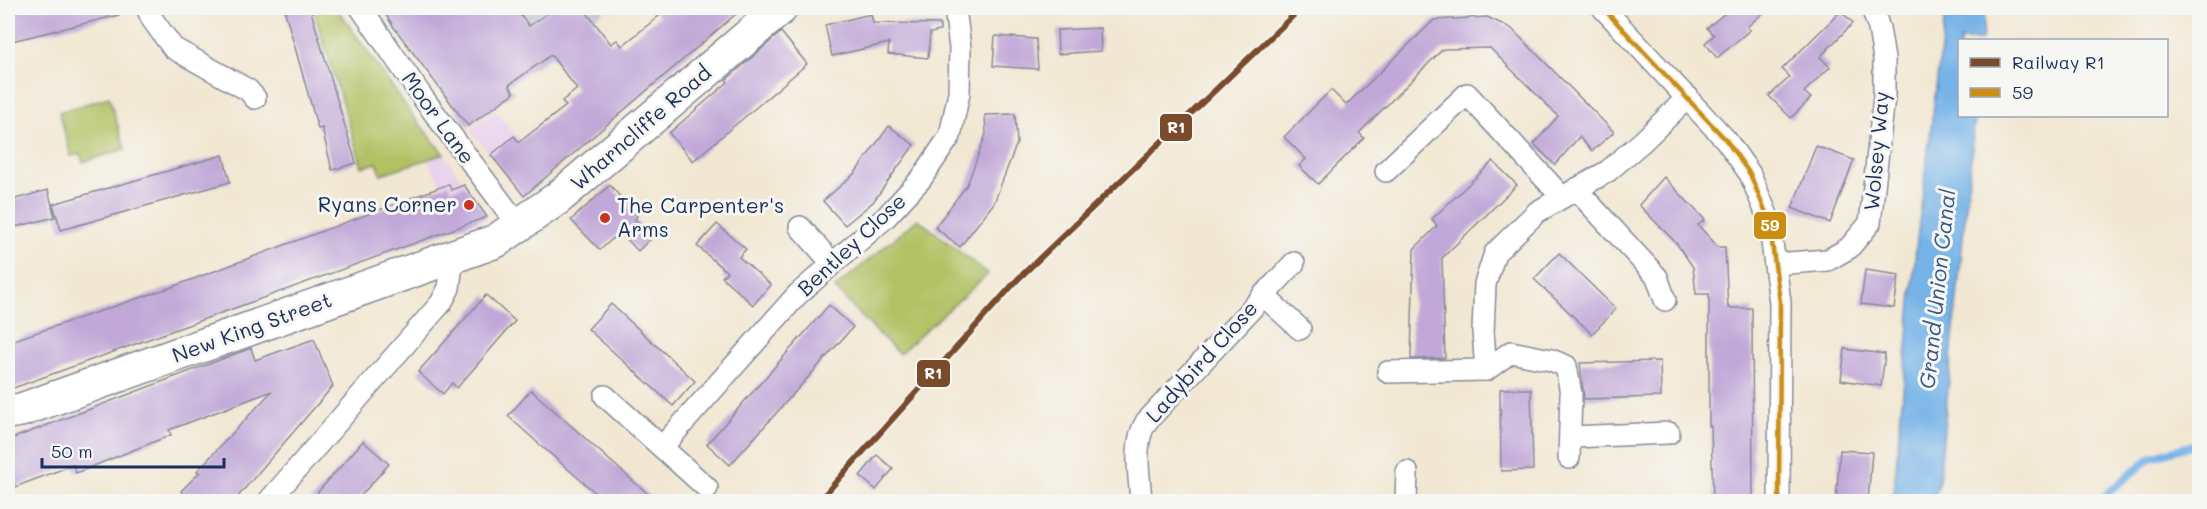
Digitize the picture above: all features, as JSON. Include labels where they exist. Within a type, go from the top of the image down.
[{"type":"main road","name":"Wharncliffe Road","points":[[508,234],[584,177],[765,13]]},
{"type":"main road","name":"New King Street","points":[[8,412],[21,410],[453,256],[508,234]]},
{"type":"street","points":[[147,8],[152,19],[174,48],[248,90],[255,98]]},
{"type":"street","name":"Moor Lane","points":[[361,8],[416,89],[508,234]]},
{"type":"street","name":"Bentley Close","points":[[662,447],[797,295],[886,217],[921,179],[950,136],[959,93],[960,48],[955,8]]},
{"type":"street","points":[[1603,8],[1726,140],[1750,174],[1769,220],[1780,302],[1779,501]]},
{"type":"street","name":"Wolsey Way","points":[[1775,264],[1828,260],[1849,248],[1870,223],[1884,97],[1884,59],[1879,28],[1872,8]]},
{"type":"street","points":[[1386,171],[1467,94],[1658,277],[1665,300]]},
{"type":"street","points":[[1486,370],[1483,332],[1485,284],[1495,253],[1537,212],[1608,171],[1688,97]]},
{"type":"street","points":[[800,227],[832,263]]},
{"type":"street","points":[[268,501],[441,303],[449,288],[453,256]]},
{"type":"street","name":"Ladybird Close","points":[[1141,501],[1138,445],[1142,429],[1150,416],[1294,263]]},
{"type":"street","name":"Ladybird Close","points":[[1263,295],[1300,329]]},
{"type":"street","points":[[1388,372],[1486,370],[1511,352],[1543,357],[1566,366],[1571,394],[1569,458]]},
{"type":"street","points":[[605,396],[707,488]]},
{"type":"street","points":[[1571,437],[1669,434]]},
{"type":"street","points":[[1407,472],[1407,501]]},
{"type":"shaded area","points":[[490,8],[600,8],[604,11],[570,38],[571,42],[535,68]]},
{"type":"shaded area","points":[[495,110],[549,176],[524,197],[470,130]]},
{"type":"shaded area","points":[[444,155],[487,214],[486,217],[464,227],[428,161]]},
{"type":"green space","points":[[313,8],[337,8],[409,111],[444,154],[381,174],[377,163],[362,167]]},
{"type":"green space","points":[[109,97],[125,149],[83,162],[80,154],[71,156],[59,112]]},
{"type":"green space","points":[[918,219],[988,274],[899,354],[835,288]]},
{"type":"water","name":"Grand Union Canal","points":[[1946,8],[1985,8],[1982,39],[1958,39],[1958,117],[1975,117],[1939,480],[1934,501],[1893,501],[1916,248]]},
{"type":"building","points":[[8,8],[118,8],[119,15],[8,42]]},
{"type":"building","points":[[310,8],[356,163],[332,170],[322,128],[318,129],[285,12]]},
{"type":"building","points":[[382,8],[515,8],[529,26],[555,8],[583,8],[611,44],[617,40],[622,46],[659,16],[651,8],[743,8],[524,196],[491,155],[514,136],[519,142],[566,106],[562,101],[577,89],[551,55],[509,85],[514,93],[468,126]]},
{"type":"building","points":[[1731,8],[1769,8],[1747,27],[1750,30],[1717,58],[1705,43],[1714,35],[1707,28]]},
{"type":"building","points":[[1841,11],[1853,23],[1820,57],[1830,67],[1804,92],[1811,98],[1791,118],[1769,96],[1790,77],[1782,69]]},
{"type":"building","points":[[871,14],[873,23],[940,24],[940,31],[930,33],[928,58],[888,54],[889,43],[832,56],[825,25]]},
{"type":"building","points":[[1487,17],[1511,28],[1614,132],[1592,151],[1579,137],[1555,165],[1534,144],[1558,116],[1490,48],[1443,49],[1359,133],[1364,138],[1318,184],[1299,166],[1306,159],[1284,137],[1331,90],[1346,105],[1434,20]]},
{"type":"building","points":[[1100,28],[1101,51],[1058,54],[1057,30]]},
{"type":"building","points":[[781,32],[807,64],[693,161],[669,133]]},
{"type":"building","points":[[995,36],[1036,39],[1038,69],[993,66]]},
{"type":"building","points":[[1015,114],[1017,143],[994,203],[960,247],[935,227],[967,185],[986,134],[985,115]]},
{"type":"building","points":[[889,126],[914,145],[873,202],[845,225],[823,201],[855,173]]},
{"type":"building","points":[[1816,146],[1854,160],[1830,223],[1792,208]]},
{"type":"building","points":[[223,155],[230,182],[61,230],[53,204]]},
{"type":"building","points":[[1493,161],[1517,185],[1442,258],[1445,358],[1411,359],[1414,249],[1437,226],[1432,219]]},
{"type":"building","points":[[1664,177],[1705,220],[1698,225],[1718,247],[1725,247],[1728,308],[1752,308],[1753,501],[1713,501],[1711,426],[1709,426],[1709,294],[1696,294],[1693,267],[1677,244],[1639,205]]},
{"type":"building","points":[[449,184],[451,190],[464,185],[487,217],[8,390],[8,342],[169,288]]},
{"type":"building","name":"The Carpenter's Arms","points":[[610,185],[637,216],[635,219],[651,238],[638,251],[620,232],[600,250],[571,220]]},
{"type":"building","points":[[48,190],[55,217],[8,229],[8,201]]},
{"type":"building","points":[[717,224],[746,249],[739,257],[771,285],[753,305],[722,277],[727,272],[697,246]]},
{"type":"building","points":[[1559,253],[1616,309],[1592,334],[1534,279]]},
{"type":"building","points":[[1865,270],[1899,275],[1894,308],[1861,304]]},
{"type":"building","points":[[486,295],[515,321],[457,388],[452,383],[443,394],[418,372]]},
{"type":"building","points":[[611,304],[695,381],[673,406],[588,329]]},
{"type":"building","points":[[829,305],[853,327],[730,465],[707,444]]},
{"type":"building","points":[[314,339],[333,386],[234,501],[191,501],[181,491],[272,391],[169,430],[171,435],[76,473],[73,465],[15,487],[8,464],[8,440],[251,348],[255,360]]},
{"type":"building","points":[[1845,349],[1885,354],[1881,386],[1841,380]]},
{"type":"building","points":[[1660,361],[1661,397],[1584,399],[1580,363]]},
{"type":"building","points":[[1500,389],[1531,389],[1533,470],[1501,471]]},
{"type":"building","points":[[531,390],[656,501],[605,501],[539,444],[508,416]]},
{"type":"building","points":[[363,441],[389,464],[356,501],[310,501]]},
{"type":"building","points":[[1840,450],[1872,452],[1868,501],[1836,501]]},
{"type":"building","points":[[877,455],[893,469],[876,490],[860,476]]},
{"type":"waterway","points":[[2097,502],[2151,457],[2200,443]]},
{"type":"rail line","name":"R1","points":[[818,502],[1018,279],[1301,8]]},
{"type":"transit line","name":"59","points":[[1603,8],[1726,140],[1750,174],[1769,220],[1780,302],[1779,502]]},
{"type":"place","name":"Ryans Corner","points":[[469,205]]},
{"type":"place","name":"The Carpenter's Arms","points":[[605,218]]}]
